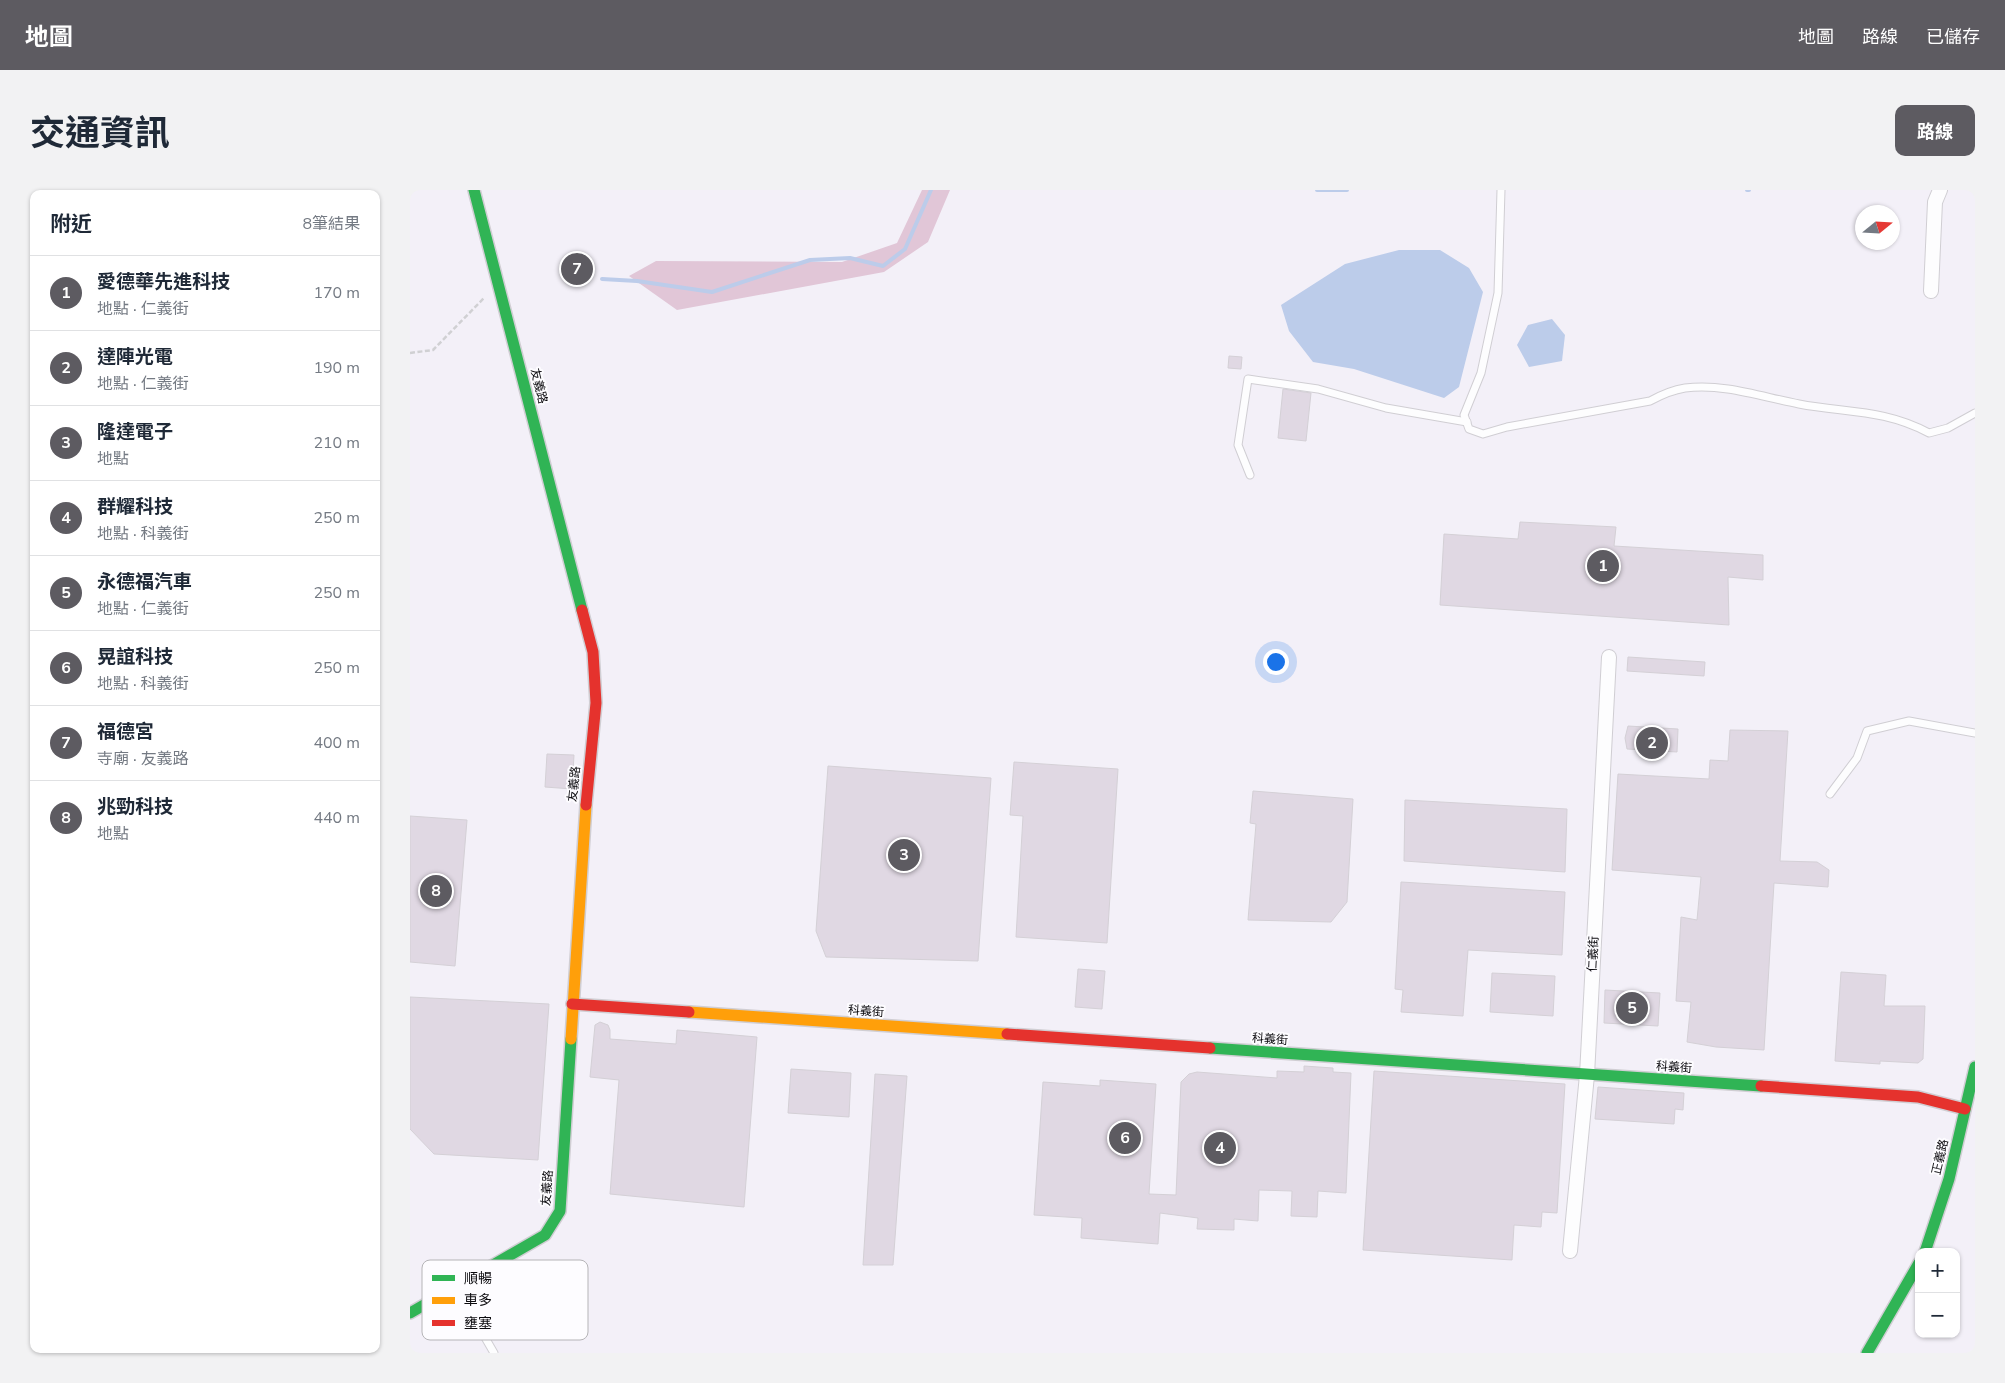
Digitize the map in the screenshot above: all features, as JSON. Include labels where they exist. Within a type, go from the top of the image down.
[{"type":"street","name":"友義路","points":[[474,190],[593,652],[596,703],[584,817],[560,1211],[545,1235],[502,1260]]},
{"type":"street","points":[[1931,291],[1935,202],[1940,190]]},
{"type":"street","name":"仁義街","points":[[1570,1251],[1587,1074],[1608,657]]},
{"type":"street","name":"科義街","points":[[572,1004],[1918,1098],[1965,1109]]},
{"type":"street","name":"正義路","points":[[1926,1248],[1949,1179],[1975,1067]]},
{"type":"street","points":[[1866,1353],[1915,1270]]},
{"type":"street","name":"友義路","points":[[410,1313],[422,1306]]},
{"type":"lane","points":[[1501,190],[1498,293],[1481,373],[1464,415],[1470,429],[1483,434],[1507,427],[1650,402],[1665,393],[1686,388],[1734,389],[1800,404],[1873,414],[1909,423],[1929,433],[1948,428],[1975,413]]},
{"type":"lane","points":[[1250,475],[1238,444],[1248,379],[1318,389],[1386,408],[1467,422]]},
{"type":"lane","points":[[1830,794],[1857,758],[1867,730],[1909,721],[1975,733]]},
{"type":"lane","points":[[486,1340],[494,1353]]},
{"type":"path","points":[[410,353],[433,350],[498,284]]},
{"type":"shaded area","points":[[922,190],[950,190],[928,242],[884,272],[677,310],[629,276],[656,261],[842,262],[897,243]]},
{"type":"water","points":[[1399,250],[1440,250],[1469,268],[1483,292],[1459,387],[1444,398],[1354,369],[1313,362],[1289,331],[1281,305],[1345,264]]},
{"type":"water","points":[[1552,319],[1565,335],[1562,361],[1529,367],[1517,345],[1528,325]]},
{"type":"building","points":[[1229,356],[1242,357],[1241,369],[1228,368]]},
{"type":"building","points":[[1283,389],[1311,393],[1306,441],[1278,438]]},
{"type":"building","points":[[1520,522],[1616,527],[1614,546],[1763,555],[1763,580],[1728,577],[1729,625],[1440,605],[1444,534],[1518,539]]},
{"type":"building","points":[[1628,657],[1705,662],[1704,676],[1627,671]]},
{"type":"building","points":[[1628,726],[1678,729],[1677,752],[1627,749],[1625,738]]},
{"type":"building","points":[[1730,730],[1788,731],[1780,861],[1817,862],[1829,870],[1828,887],[1774,883],[1764,1050],[1716,1047],[1687,1042],[1691,1002],[1676,1001],[1681,917],[1697,920],[1701,877],[1612,870],[1618,774],[1709,779],[1710,760],[1728,761]]},
{"type":"building","points":[[547,754],[574,755],[572,789],[545,787]]},
{"type":"building","points":[[1014,762],[1118,769],[1107,943],[1016,937],[1023,816],[1010,815]]},
{"type":"building","points":[[828,766],[991,778],[978,961],[826,957],[816,931]]},
{"type":"building","points":[[1253,791],[1353,799],[1347,902],[1331,922],[1248,920],[1256,824],[1250,823]]},
{"type":"building","points":[[1405,800],[1567,809],[1565,872],[1404,861]]},
{"type":"building","points":[[410,816],[467,820],[455,966],[410,962]]},
{"type":"building","points":[[1401,882],[1565,892],[1562,955],[1468,950],[1463,1016],[1401,1012],[1403,990],[1395,989]]},
{"type":"building","points":[[1078,969],[1105,971],[1102,1009],[1075,1007]]},
{"type":"building","points":[[1841,972],[1886,975],[1884,1006],[1925,1006],[1923,1059],[1918,1063],[1880,1061],[1880,1064],[1835,1061]]},
{"type":"building","points":[[1492,973],[1555,976],[1553,1016],[1490,1012]]},
{"type":"building","points":[[1605,990],[1660,993],[1658,1026],[1604,1023]]},
{"type":"building","points":[[410,997],[549,1004],[538,1160],[434,1154],[410,1129]]},
{"type":"building","points":[[600,1022],[608,1025],[610,1039],[676,1044],[677,1030],[757,1037],[744,1207],[610,1194],[619,1080],[590,1077],[595,1025]]},
{"type":"building","points":[[1304,1066],[1333,1068],[1333,1072],[1351,1073],[1346,1193],[1318,1191],[1317,1217],[1291,1216],[1292,1191],[1259,1190],[1258,1221],[1234,1219],[1234,1230],[1197,1229],[1198,1218],[1160,1213],[1158,1244],[1081,1238],[1082,1218],[1034,1215],[1043,1082],[1100,1086],[1100,1080],[1156,1084],[1149,1194],[1176,1195],[1181,1082],[1189,1074],[1197,1072],[1277,1078],[1277,1071],[1304,1072]]},
{"type":"building","points":[[791,1069],[851,1073],[849,1117],[788,1113]]},
{"type":"building","points":[[1374,1071],[1565,1084],[1557,1213],[1542,1212],[1541,1227],[1514,1225],[1512,1260],[1363,1250]]},
{"type":"building","points":[[875,1074],[907,1076],[893,1265],[863,1265]]},
{"type":"building","points":[[1598,1087],[1684,1093],[1683,1110],[1675,1109],[1674,1124],[1595,1119]]},
{"type":"waterway","points":[[602,279],[637,281],[712,292],[810,260],[850,258],[883,266],[905,249],[931,190]]},
{"type":"waterway","points":[[1317,190],[1347,190]]},
{"type":"traffic: fast","points":[[474,190],[582,610]]},
{"type":"traffic: fast","points":[[502,1260],[545,1235],[560,1211],[571,1039]]},
{"type":"traffic: fast","points":[[1210,1048],[1761,1086]]},
{"type":"traffic: fast","points":[[1926,1248],[1949,1179],[1975,1067]]},
{"type":"traffic: fast","points":[[1867,1353],[1915,1270]]},
{"type":"traffic: fast","points":[[410,1313],[422,1306]]},
{"type":"traffic: slow","points":[[571,1039],[586,805]]},
{"type":"traffic: slow","points":[[689,1012],[1007,1034]]},
{"type":"traffic: jam","points":[[582,610],[593,652],[596,703],[586,805]]},
{"type":"traffic: jam","points":[[572,1004],[689,1012]]},
{"type":"traffic: jam","points":[[1007,1034],[1210,1048]]},
{"type":"traffic: jam","points":[[1761,1086],[1918,1097],[1965,1109]]},
{"type":"place","name":"福德宮","points":[[577,269]]},
{"type":"place","name":"愛德華先進科技","points":[[1603,566]]},
{"type":"place","name":"達陣光電","points":[[1652,743]]},
{"type":"place","name":"隆達電子","points":[[904,855]]},
{"type":"place","name":"兆勁科技","points":[[436,891]]},
{"type":"place","name":"永德福汽車","points":[[1632,1008]]},
{"type":"place","name":"晃誼科技","points":[[1125,1138]]},
{"type":"place","name":"群耀科技","points":[[1220,1148]]}]
